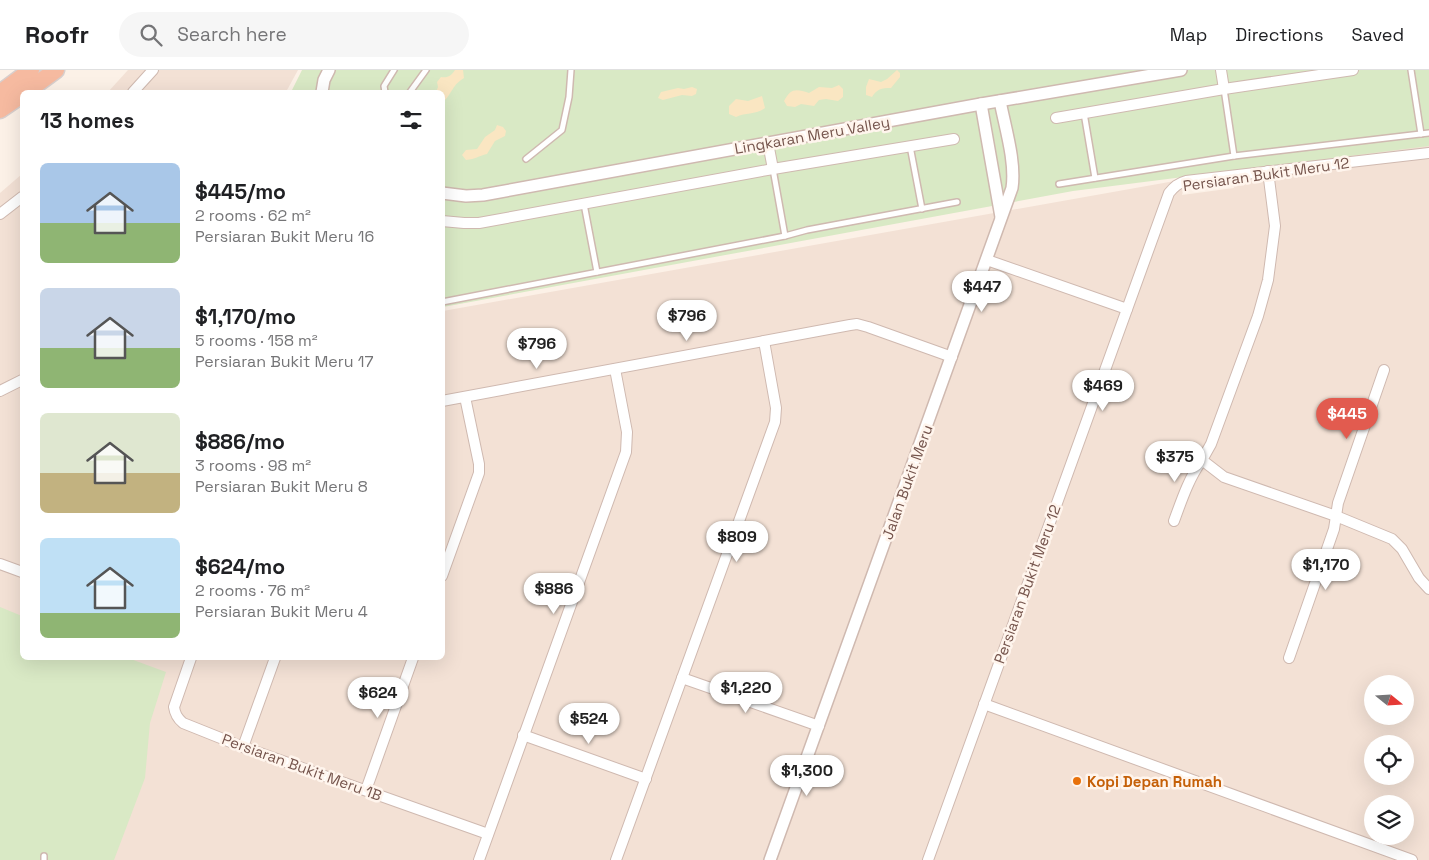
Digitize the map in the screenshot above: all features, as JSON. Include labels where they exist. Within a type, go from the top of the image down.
[{"type":"highway","points":[[29,90],[56,70]]},
{"type":"highway","points":[[0,78],[29,71]]},
{"type":"highway","points":[[0,93],[29,71]]},
{"type":"highway","points":[[0,110],[20,97]]},
{"type":"street","points":[[136,90],[153,70]]},
{"type":"street","points":[[322,90],[328,70]]},
{"type":"street","name":"Lingkaran Meru Valley","points":[[445,193],[466,196],[483,195],[768,142],[1181,70]]},
{"type":"street","points":[[1221,70],[1224,89]]},
{"type":"street","points":[[1056,118],[1224,89],[1353,70]]},
{"type":"street","name":"Jalan Bukit Meru","points":[[770,860],[1012,188],[1013,166],[1000,101]]},
{"type":"street","points":[[981,104],[1001,219]]},
{"type":"street","points":[[445,221],[464,224],[479,223],[773,169],[954,139]]},
{"type":"street","points":[[768,142],[773,169]]},
{"type":"street","name":"Persiaran Bukit Meru 12","points":[[928,860],[1166,200],[1174,187],[1186,181],[1429,153]]},
{"type":"street","points":[[1174,521],[1193,472],[1211,444],[1258,316],[1266,288],[1275,226],[1268,171]]},
{"type":"street","points":[[0,214],[20,199]]},
{"type":"street","points":[[987,260],[1127,309]]},
{"type":"street","points":[[445,400],[857,324],[952,357]]},
{"type":"street","points":[[616,860],[775,422],[776,408],[764,340]]},
{"type":"street","points":[[479,860],[626,452],[627,432],[615,368]]},
{"type":"street","points":[[1289,658],[1334,529],[1338,503],[1384,370]]},
{"type":"street","points":[[0,391],[20,381]]},
{"type":"street","points":[[445,568],[479,473],[479,464],[465,397]]},
{"type":"street","points":[[1202,460],[1224,477],[1336,516],[1392,538],[1402,549],[1418,578],[1429,589]]},
{"type":"street","points":[[0,564],[20,571]]},
{"type":"street","name":"Persiaran Bukit Meru 1B","points":[[190,660],[174,707],[178,719],[188,726],[488,834]]},
{"type":"street","points":[[243,746],[274,660]]},
{"type":"street","points":[[366,790],[412,660]]},
{"type":"street","points":[[682,678],[819,726]]},
{"type":"street","points":[[984,704],[1405,859]]},
{"type":"street","points":[[523,735],[646,779]]},
{"type":"lane","points":[[385,90],[384,86],[394,70]]},
{"type":"lane","points":[[411,90],[426,70]]},
{"type":"lane","points":[[526,160],[562,130],[569,96],[571,70]]},
{"type":"lane","points":[[1411,70],[1421,134]]},
{"type":"lane","points":[[1224,89],[1234,156]]},
{"type":"lane","points":[[1084,113],[1095,178]]},
{"type":"lane","points":[[1059,184],[1234,156],[1429,133]]},
{"type":"lane","points":[[910,146],[922,209]]},
{"type":"lane","points":[[773,169],[785,236]]},
{"type":"lane","points":[[445,301],[957,202]]},
{"type":"lane","points":[[584,203],[598,272]]},
{"type":"shaded area","points":[[128,70],[298,70],[287,90],[110,90]]},
{"type":"shaded area","points":[[1429,143],[1429,860],[0,860],[0,193],[20,176],[20,660],[445,660],[445,311],[1186,179],[1182,195],[1234,188],[1231,166]]},
{"type":"green space","points":[[302,70],[1429,70],[1429,146],[1073,191],[445,307],[445,90],[292,90]]},
{"type":"green space","points":[[0,607],[20,615],[20,660],[133,660],[166,672],[150,723],[145,778],[114,860],[0,860]]},
{"type":"sand","points":[[455,70],[463,70],[464,78],[445,100],[445,90],[437,90],[437,82],[441,77],[452,74]]},
{"type":"sand","points":[[897,70],[900,73],[900,77],[891,88],[880,89],[872,97],[866,95],[869,79],[881,82]]},
{"type":"sand","points":[[839,85],[843,89],[843,97],[838,101],[826,99],[819,100],[814,106],[801,104],[795,107],[787,106],[784,101],[794,91],[809,93],[819,87],[832,88]]},
{"type":"sand","points":[[692,87],[697,89],[696,94],[692,96],[682,95],[663,100],[658,98],[661,92]]},
{"type":"sand","points":[[762,96],[765,108],[754,113],[736,117],[729,114],[729,106],[736,99],[748,101]]},
{"type":"sand","points":[[497,125],[503,127],[506,131],[505,136],[495,141],[487,154],[466,160],[462,155],[466,150],[477,149],[485,137],[495,130]]},
{"type":"place","name":"Kopi Depan Rumah","points":[[1077,781]]}]
